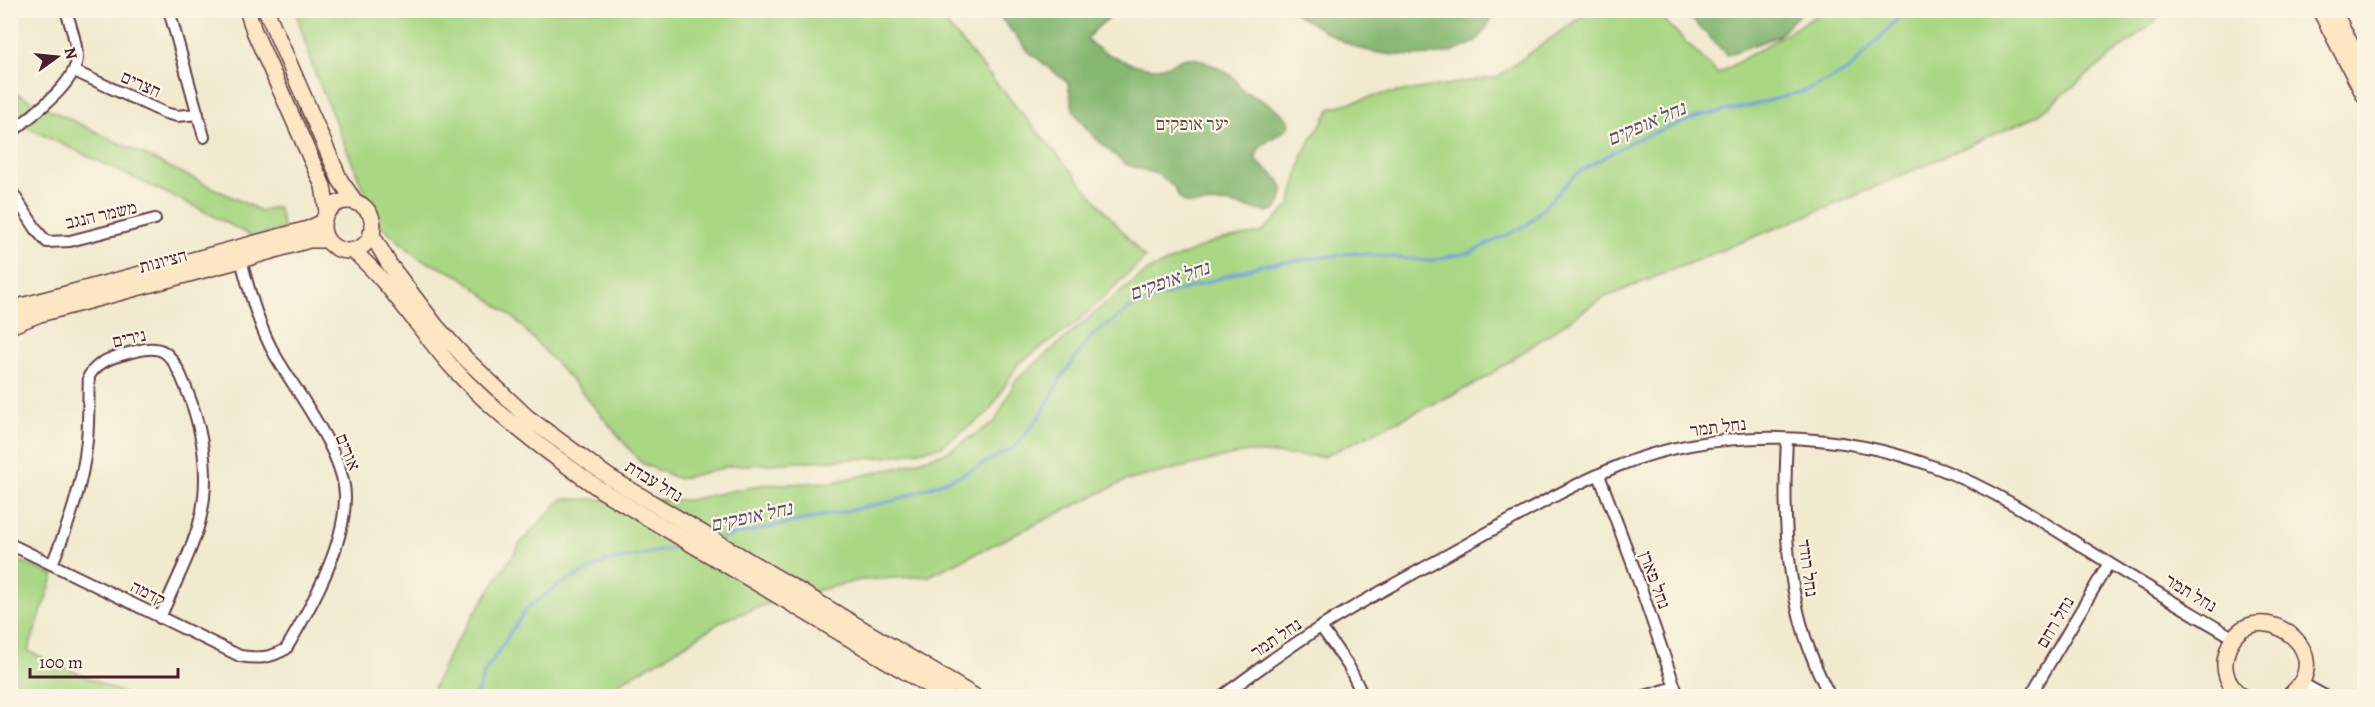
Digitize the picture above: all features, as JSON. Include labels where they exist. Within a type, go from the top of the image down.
[{"type":"street","points":[[10,134],[63,86],[74,71],[77,59],[76,46],[66,10]]},
{"type":"street","name":"חצרים","points":[[169,10],[204,137]]},
{"type":"street","points":[[247,10],[254,31],[323,186],[324,232],[327,240],[336,248],[352,250],[362,246],[371,233],[370,215],[356,202],[340,180],[266,10]]},
{"type":"street","points":[[2320,10],[2364,95]]},
{"type":"street","points":[[2333,10],[2364,70]]},
{"type":"street","name":"חצרים","points":[[74,71],[165,113],[177,116],[198,114]]},
{"type":"street","name":"משמר הנגב","points":[[10,189],[47,242],[70,241],[155,219]]},
{"type":"street","points":[[325,217],[334,206],[342,202],[356,202]]},
{"type":"street","name":"הציונות","points":[[10,309],[298,232],[325,217]]},
{"type":"street","name":"נחל עבדת","points":[[371,233],[389,264],[436,326],[466,360],[527,417],[609,477],[974,696]]},
{"type":"street","name":"הציונות","points":[[10,326],[40,314],[309,240],[327,240]]},
{"type":"street","name":"נחל עבדת","points":[[352,250],[374,270],[456,370],[518,429],[601,490],[946,696]]},
{"type":"street","name":"אורים","points":[[241,260],[264,333],[274,354],[323,434],[340,470],[345,495],[343,525],[338,546],[286,649],[274,656]]},
{"type":"street","name":"נירים","points":[[52,564],[69,523],[81,478],[87,441],[89,376],[94,367],[114,357],[151,348],[162,349],[177,367],[194,410],[203,444],[206,476],[200,521],[160,618]]},
{"type":"street","name":"נחל תמר","points":[[1222,696],[1321,627],[1406,577],[1564,490],[1620,465],[1674,450],[1749,439],[1840,442],[1894,454],[1938,468],[1998,496],[2234,638]]},
{"type":"street","name":"נחל רודד","points":[[1787,439],[1784,490],[1786,529],[1796,604],[1808,644],[1830,696]]},
{"type":"street","name":"נחל פארן","points":[[1599,475],[1677,692]]},
{"type":"street","name":"קדמה","points":[[10,544],[240,656],[259,659],[274,656]]},
{"type":"street","name":"נחל רחם","points":[[2030,696],[2109,563]]},
{"type":"street","points":[[2242,696],[2227,690],[2225,660],[2234,638],[2243,630],[2265,623],[2289,631],[2298,640],[2304,652],[2305,673],[2301,683],[2289,696]]},
{"type":"street","points":[[1321,627],[1349,667],[1364,696]]},
{"type":"street","points":[[2301,683],[2325,696]]},
{"type":"street","points":[[1645,696],[1677,692]]},
{"type":"green space","points":[[296,11],[942,11],[948,26],[1145,258],[1074,325],[1018,364],[988,413],[940,447],[886,457],[730,466],[679,479],[641,463],[575,384],[516,320],[460,276],[420,259],[377,222],[313,68]]},
{"type":"green space","name":"יער אופקים","points":[[995,11],[1114,11],[1087,39],[1109,55],[1150,68],[1158,68],[1193,58],[1231,75],[1242,89],[1280,112],[1290,124],[1264,144],[1257,154],[1256,161],[1275,176],[1282,185],[1283,191],[1277,209],[1267,212],[1226,203],[1191,204],[1184,202],[1178,196],[1175,188],[1157,174],[1125,164],[1093,136],[1078,118],[1073,109],[1068,83],[1029,52]]},
{"type":"green space","points":[[1291,11],[1494,11],[1486,29],[1471,44],[1448,53],[1419,56],[1389,54],[1356,47]]},
{"type":"green space","points":[[1589,11],[1655,11],[1718,74],[1824,11],[2167,11],[2038,115],[1848,199],[1601,299],[1479,382],[1323,457],[1246,452],[1125,481],[929,576],[861,580],[781,599],[724,620],[617,684],[603,696],[430,696],[450,651],[522,541],[562,499],[688,500],[760,485],[833,482],[900,467],[947,452],[995,422],[1016,380],[1105,304],[1149,270],[1218,240],[1261,233],[1290,205],[1304,151],[1331,108],[1379,95],[1497,77]]},
{"type":"green space","points":[[1684,11],[1802,11],[1778,36],[1727,55]]},
{"type":"green space","points":[[11,91],[261,211],[278,207],[284,229],[253,237],[202,210],[11,120]]},
{"type":"green space","points":[[10,557],[54,575],[28,651],[129,696],[11,696]]},
{"type":"waterway","name":"נחל אופקים","points":[[720,538],[897,500],[968,472],[1015,447],[1041,415],[1061,378],[1091,336],[1135,305],[1261,265],[1354,253],[1428,261],[1472,252],[1527,225],[1576,174],[1632,141],[1700,116],[1750,106],[1808,90],[1849,70],[1906,10]]},
{"type":"waterway","name":"נחל אופקים","points":[[476,696],[484,673],[526,609],[560,584],[606,562],[684,546]]}]
